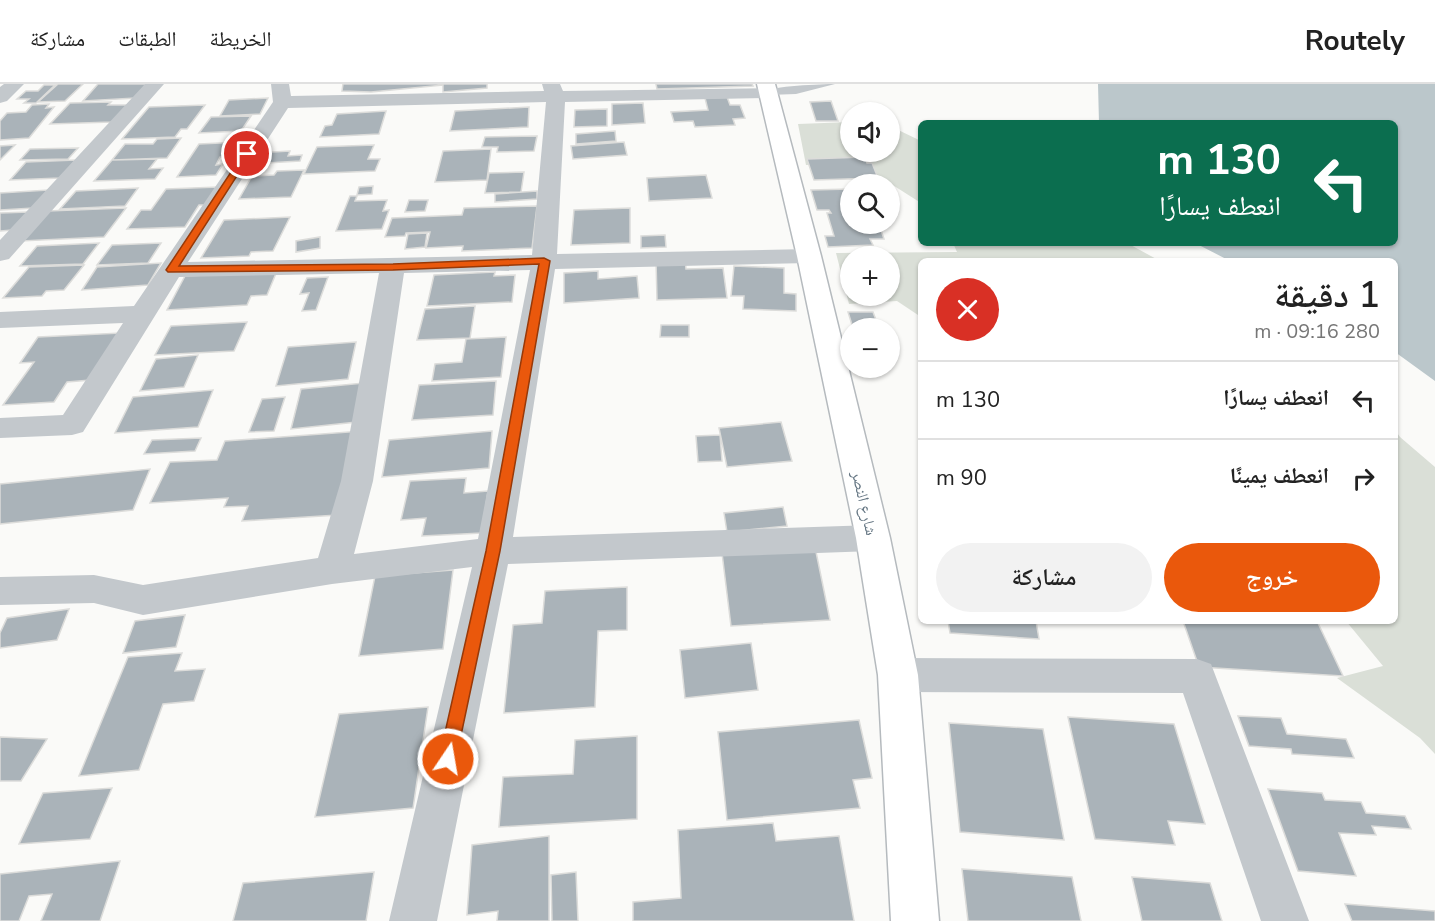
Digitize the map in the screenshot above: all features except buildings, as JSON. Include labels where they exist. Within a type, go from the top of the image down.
[{"type":"main road","name":"شارع النصر","points":[[767,88],[873,538],[898,675],[915,921]]},
{"type":"street","points":[[0,97],[15,84]]},
{"type":"street","points":[[0,254],[155,84]]},
{"type":"street","points":[[0,428],[72,425],[172,270],[281,93],[767,88]]},
{"type":"street","points":[[412,921],[493,551],[544,261],[553,90]]},
{"type":"street","points":[[172,270],[393,267],[544,261],[808,256]]},
{"type":"street","points":[[332,570],[357,481],[393,267]]},
{"type":"street","points":[[0,320],[142,314]]},
{"type":"street","points":[[0,591],[94,589],[143,600],[332,570],[493,551],[873,538]]},
{"type":"street","points":[[898,675],[1197,676],[1285,921]]},
{"type":"lane","points":[[767,88],[796,92],[807,85],[830,84]]},
{"type":"shaded area","points":[[1098,84],[1435,84],[1435,381],[1398,354],[1398,258],[1224,258],[1201,246],[1398,246],[1398,120],[1099,120]]},
{"type":"shaded area","points":[[840,122],[840,162],[900,162],[900,131],[918,140],[918,201],[900,190],[900,174],[875,174],[858,163],[806,165],[798,124]]},
{"type":"shaded area","points":[[954,246],[1132,246],[1154,258],[918,258],[918,315],[900,303],[900,252],[957,252]]},
{"type":"shaded area","points":[[836,253],[840,253],[840,269]]},
{"type":"shaded area","points":[[1398,434],[1435,467],[1435,754],[1420,738],[1337,678],[1383,666],[1348,624],[1398,624]]},
{"type":"route","points":[[247,154],[172,270],[393,267],[544,261],[493,551],[448,759]]}]
